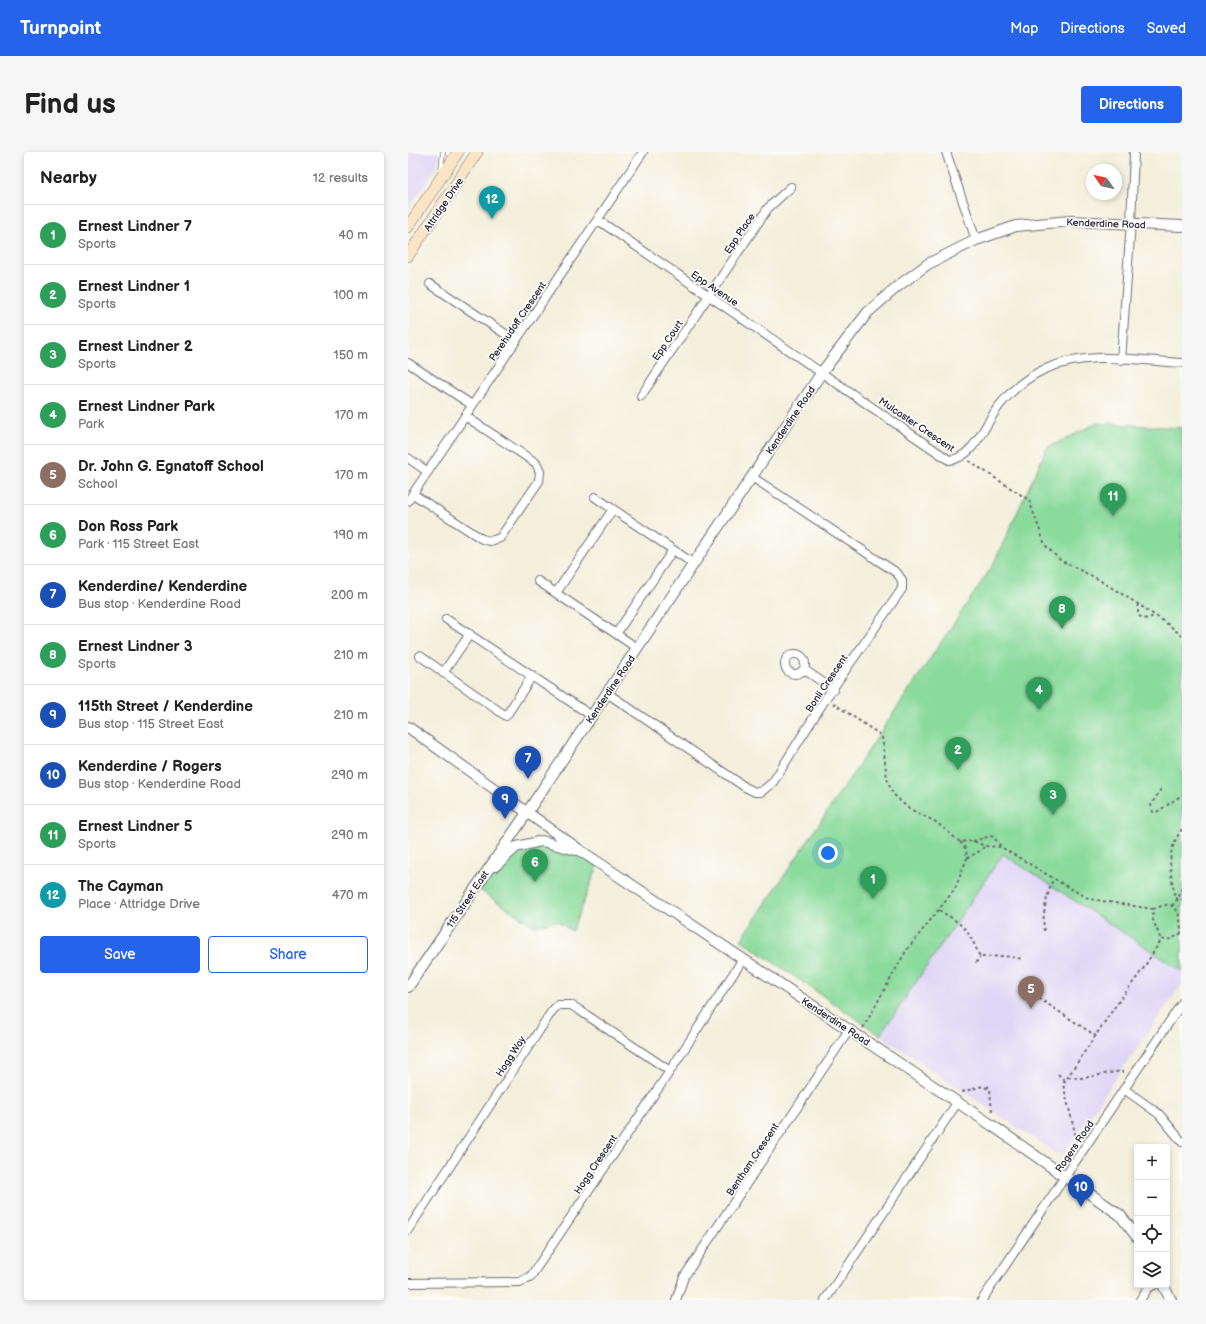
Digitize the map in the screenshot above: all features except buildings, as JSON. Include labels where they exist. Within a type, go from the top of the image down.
[{"type":"main road","name":"Attridge Drive","points":[[408,227],[458,152]]},
{"type":"main road","name":"Attridge Drive","points":[[408,256],[477,152]]},
{"type":"street","name":"Perehudoff Crescent","points":[[408,502],[643,152]]},
{"type":"street","points":[[946,152],[976,240]]},
{"type":"street","points":[[1121,360],[1131,223],[1134,152]]},
{"type":"street","name":"Epp Place","points":[[709,295],[768,208],[791,187]]},
{"type":"street","name":"Epp Avenue","points":[[598,220],[822,372]]},
{"type":"street","name":"Kenderdine Road","points":[[527,812],[822,372],[868,312],[898,286],[928,264],[976,240],[1016,226],[1070,221],[1182,226]]},
{"type":"street","points":[[430,284],[516,341]]},
{"type":"street","name":"Epp Court","points":[[641,396],[709,295]]},
{"type":"street","name":"Mulcaster Crescent","points":[[822,372],[950,460],[958,460],[968,452],[998,406],[1025,380],[1059,363],[1091,358],[1182,363]]},
{"type":"street","points":[[408,363],[472,405]]},
{"type":"street","points":[[413,494],[482,539],[490,541],[500,538],[538,481],[540,472],[536,463],[465,416]]},
{"type":"street","points":[[408,458],[428,472]]},
{"type":"street","name":"Bonli Crescent","points":[[607,693],[754,792],[761,792],[773,782],[826,698],[834,690],[902,589],[902,580],[897,573],[752,477]]},
{"type":"street","points":[[595,497],[694,564]]},
{"type":"street","points":[[556,593],[613,509]]},
{"type":"street","points":[[616,634],[673,550]]},
{"type":"street","points":[[538,581],[637,648]]},
{"type":"street","points":[[446,619],[592,716]]},
{"type":"street","points":[[443,673],[470,634]]},
{"type":"street","points":[[420,656],[506,716],[532,676]]},
{"type":"street","points":[[805,670],[834,690]]},
{"type":"street","name":"Kenderdine Road","points":[[408,727],[581,851],[993,1126],[1065,1178],[1120,1215],[1134,1233]]},
{"type":"street","name":"115 Street East","points":[[408,987],[527,812]]},
{"type":"street","points":[[483,876],[516,847],[542,841],[581,851]]},
{"type":"street","name":"Hogg Crescent","points":[[408,1283],[520,1282],[531,1276],[670,1071],[743,959]]},
{"type":"street","name":"Rogers Road","points":[[982,1300],[1065,1178],[1130,1078],[1182,1003]]},
{"type":"street","name":"Hogg Way","points":[[408,1230],[552,1011],[558,1005],[571,1005],[670,1071]]},
{"type":"street","name":"Bentham Crescent","points":[[676,1300],[684,1277],[849,1030]]},
{"type":"street","points":[[1124,1089],[1159,1114],[1182,1142]]},
{"type":"street","points":[[825,1300],[957,1103]]},
{"type":"street","points":[[1140,1300],[1148,1288]]},
{"type":"street","points":[[1165,1288],[1171,1300]]},
{"type":"lane","points":[[440,179],[443,152]]},
{"type":"path","points":[[976,466],[1029,500],[1044,545],[1055,556],[1138,604],[1169,625],[1182,636]]},
{"type":"path","points":[[1138,604],[1138,615],[1142,619],[1147,619],[1154,616]]},
{"type":"path","points":[[826,698],[882,736],[887,779],[893,794],[908,808],[936,822],[960,842],[966,849],[968,858],[955,889],[906,951],[858,1036]]},
{"type":"path","points":[[1161,789],[1151,805],[1153,812],[1157,812],[1164,808],[1182,795]]},
{"type":"path","points":[[1178,899],[1175,897],[1169,862],[1170,852],[1182,829]]},
{"type":"path","points":[[960,842],[973,841],[991,836],[994,837],[1000,847]]},
{"type":"path","points":[[973,841],[985,846],[1000,847],[1025,860],[1053,879],[1090,899],[1153,909],[1168,904],[1172,906],[1178,912],[1182,933],[1171,940],[1161,940]]},
{"type":"path","points":[[968,858],[980,851],[985,846]]},
{"type":"path","points":[[1044,931],[1043,919],[1048,894],[1053,879]]},
{"type":"path","points":[[1172,906],[1178,899],[1182,888]]},
{"type":"path","points":[[1153,909],[1153,920],[1161,940]]},
{"type":"path","points":[[939,910],[970,933],[980,957]]},
{"type":"path","points":[[1074,1146],[1078,1140],[1063,1084],[1143,969],[1161,940]]},
{"type":"path","points":[[980,957],[1005,956],[1023,959]]},
{"type":"path","points":[[976,963],[980,957]]},
{"type":"path","points":[[1031,1005],[1037,997],[1096,1036]]},
{"type":"path","points":[[1068,1077],[1082,1078],[1121,1071],[1130,1078]]},
{"type":"path","points":[[1058,1074],[1065,1081]]},
{"type":"path","points":[[987,1088],[990,1084]]},
{"type":"path","points":[[962,1092],[983,1086],[987,1088],[990,1090],[992,1112]]},
{"type":"shaded area","points":[[408,152],[440,152],[435,170],[408,209]]},
{"type":"shaded area","points":[[1003,854],[1182,971],[1182,984],[1063,1154],[1058,1155],[880,1035]]},
{"type":"green space","points":[[1097,423],[1182,428],[1182,971],[1003,854],[880,1035],[741,940],[993,565],[1047,448]]},
{"type":"green space","points":[[542,841],[581,851],[599,863],[572,931],[557,921],[534,926],[475,887],[516,847]]},
{"type":"place","name":"The Cayman","points":[[492,219]]},
{"type":"place","name":"Ernest Lindner 5","points":[[1113,516]]},
{"type":"place","name":"Ernest Lindner 3","points":[[1062,629]]},
{"type":"place","name":"Ernest Lindner Park","points":[[1039,710]]},
{"type":"place","name":"Ernest Lindner 1","points":[[958,770]]},
{"type":"place","name":"Kenderdine/ Kenderdine","points":[[528,779]]},
{"type":"place","name":"Ernest Lindner 2","points":[[1053,815]]},
{"type":"place","name":"115th Street / Kenderdine","points":[[505,819]]},
{"type":"place","name":"Don Ross Park","points":[[535,882]]},
{"type":"place","name":"Ernest Lindner 7","points":[[873,899]]},
{"type":"place","name":"Dr. John G. Egnatoff School","points":[[1031,1009]]},
{"type":"place","name":"Kenderdine / Rogers","points":[[1081,1207]]}]
